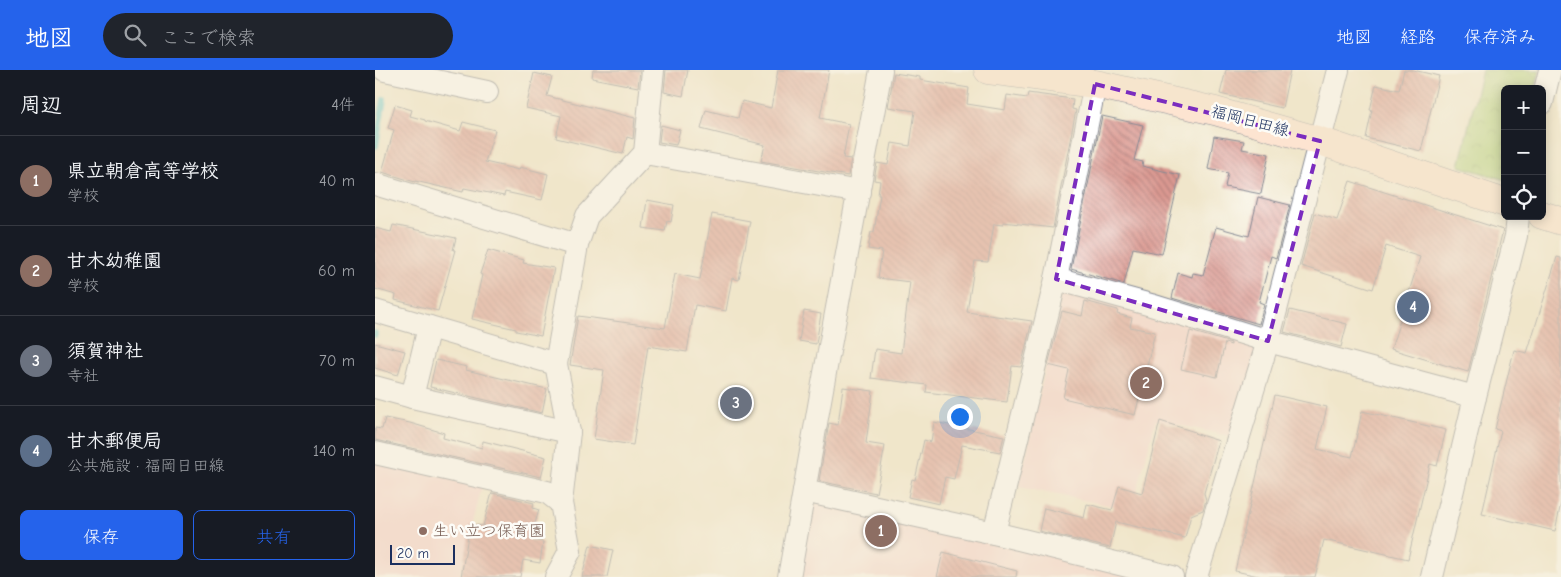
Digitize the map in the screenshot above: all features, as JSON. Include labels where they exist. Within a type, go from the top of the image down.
[{"type":"main road","name":"福岡日田線","points":[[988,70],[1084,79],[1215,111],[1320,141],[1501,202]]},
{"type":"main road","points":[[1546,216],[1561,221]]},
{"type":"street","points":[[385,70],[487,92]]},
{"type":"street","points":[[556,577],[570,551],[562,495],[569,432],[556,364],[577,246],[587,216],[645,153],[653,70]]},
{"type":"street","points":[[789,577],[881,70]]},
{"type":"street","points":[[1196,577],[1267,341],[1338,70]]},
{"type":"street","points":[[1546,86],[1550,70]]},
{"type":"street","points":[[994,533],[1056,279],[1084,79]]},
{"type":"street","points":[[645,153],[859,192]]},
{"type":"street","points":[[375,184],[577,246]]},
{"type":"street","points":[[1432,577],[1516,236],[1518,220]]},
{"type":"street","points":[[1056,279],[1151,305],[1267,341],[1475,397]]},
{"type":"street","points":[[375,311],[556,364]]},
{"type":"street","points":[[412,397],[429,327]]},
{"type":"street","points":[[376,387],[412,397],[569,432]]},
{"type":"street","points":[[375,453],[562,495]]},
{"type":"street","points":[[804,491],[994,533],[1173,577]]},
{"type":"highlighted area","points":[[1095,84],[1320,141],[1268,341],[1056,279]]},
{"type":"shaded area","points":[[1063,287],[1260,346],[1233,437],[1156,420],[1132,510],[1019,487]]},
{"type":"shaded area","name":"生い立つ保育園","points":[[375,460],[482,486],[459,577],[375,577]]},
{"type":"shaded area","points":[[821,502],[1146,577],[799,577],[812,508]]},
{"type":"green space","points":[[1482,70],[1540,70],[1536,85],[1501,85],[1501,179],[1459,166]]},
{"type":"building","points":[[593,70],[640,70],[638,87],[592,78]]},
{"type":"building","points":[[666,70],[688,70],[683,96],[664,92]]},
{"type":"building","points":[[778,70],[829,70],[820,118],[849,124],[843,158],[851,159],[848,176],[761,161],[765,145],[701,129],[706,110],[738,118],[742,101],[771,108]]},
{"type":"building","points":[[1226,70],[1290,70],[1282,108],[1220,94]]},
{"type":"building","points":[[1404,70],[1413,70],[1439,76],[1421,151],[1366,138],[1376,85],[1399,90]]},
{"type":"building","points":[[534,73],[552,77],[547,96],[635,118],[633,139],[627,137],[623,154],[556,138],[561,116],[526,108]]},
{"type":"building","points":[[894,73],[920,77],[920,80],[969,88],[967,104],[1005,110],[1007,95],[1027,98],[1028,93],[1073,99],[1072,109],[1076,110],[1053,228],[1003,222],[1003,225],[994,224],[988,262],[975,261],[967,312],[1032,321],[1021,367],[1012,366],[1007,402],[926,392],[927,385],[871,378],[875,349],[901,353],[910,282],[878,278],[882,251],[868,249],[871,232],[874,232],[880,195],[878,195],[880,181],[874,180],[877,163],[888,165],[892,143],[910,146],[915,111],[888,107]]},
{"type":"building","points":[[395,105],[412,110],[410,116],[460,131],[463,122],[495,130],[485,162],[519,170],[520,167],[548,174],[542,200],[505,192],[504,196],[464,188],[463,192],[415,182],[382,172],[394,130],[388,128]]},
{"type":"building","points":[[1102,116],[1143,125],[1134,160],[1143,162],[1142,166],[1180,175],[1162,254],[1133,248],[1124,284],[1071,269]]},
{"type":"building","points":[[661,125],[680,130],[676,145],[659,142]]},
{"type":"building","points":[[1214,136],[1244,141],[1242,149],[1269,154],[1261,194],[1225,187],[1228,173],[1208,169]]},
{"type":"building","points":[[1350,181],[1503,230],[1468,372],[1391,349],[1420,257],[1386,246],[1373,289],[1301,266],[1315,213],[1337,220]]},
{"type":"building","points":[[1258,197],[1290,205],[1276,258],[1271,256],[1259,302],[1264,304],[1259,324],[1172,298],[1178,273],[1192,277],[1193,273],[1203,275],[1216,227],[1249,236]]},
{"type":"building","points":[[647,200],[674,205],[671,222],[667,221],[665,231],[643,228]]},
{"type":"building","points":[[712,214],[750,221],[739,280],[732,278],[726,311],[695,305],[687,352],[648,346],[633,445],[594,439],[604,370],[570,365],[578,316],[665,328],[675,274],[700,279]]},
{"type":"building","points":[[393,225],[456,238],[453,250],[455,250],[438,311],[395,300],[396,295],[375,289],[375,228],[391,232]]},
{"type":"building","points":[[488,250],[524,260],[523,263],[554,268],[541,336],[472,319],[482,275],[480,274]]},
{"type":"building","points":[[1557,257],[1561,258],[1561,503],[1555,531],[1482,514],[1501,431],[1495,429],[1514,350],[1527,353]]},
{"type":"building","points":[[1085,301],[1118,310],[1117,314],[1132,318],[1130,327],[1155,332],[1135,415],[1063,398],[1069,370],[1048,365],[1062,311],[1082,316]]},
{"type":"building","points":[[1290,310],[1347,324],[1341,347],[1284,332]]},
{"type":"building","points":[[804,311],[821,314],[816,344],[799,341]]},
{"type":"building","points":[[1190,331],[1231,343],[1231,345],[1225,343],[1217,377],[1181,369]]},
{"type":"building","points":[[375,343],[405,351],[398,375],[375,368]]},
{"type":"building","points":[[436,360],[467,367],[466,370],[547,389],[542,413],[430,387]]},
{"type":"building","points":[[843,387],[873,391],[866,443],[885,446],[876,493],[819,481],[829,423],[838,425]]},
{"type":"building","points":[[1275,395],[1327,407],[1317,449],[1352,457],[1362,411],[1446,430],[1437,466],[1430,464],[1408,559],[1324,540],[1315,577],[1263,577],[1235,571]]},
{"type":"building","points":[[385,418],[444,433],[443,438],[482,448],[483,441],[546,457],[541,477],[375,440],[375,428],[382,429]]},
{"type":"building","points":[[1160,421],[1219,441],[1204,493],[1206,500],[1203,510],[1191,515],[1185,538],[1116,522],[1110,548],[1039,531],[1044,508],[1084,518],[1087,504],[1112,510],[1119,486],[1142,493]]},
{"type":"building","points":[[934,422],[1004,436],[1000,452],[962,445],[954,479],[945,477],[939,504],[908,497],[912,479],[915,480],[924,440],[931,442]]},
{"type":"building","points":[[492,493],[534,503],[533,508],[539,510],[530,540],[543,542],[540,563],[523,560],[520,577],[461,577],[470,524],[483,526]]},
{"type":"building","points":[[590,545],[613,550],[607,577],[582,577]]},
{"type":"building","points":[[943,552],[1017,571],[1016,577],[937,577]]},
{"type":"waterway","points":[[376,146],[384,99]]},
{"type":"place","name":"甘木郵便局","points":[[1413,307]]},
{"type":"place","name":"甘木幼稚園","points":[[1146,383]]},
{"type":"place","name":"須賀神社","points":[[736,403]]},
{"type":"place","name":"生い立つ保育園","points":[[423,531]]},
{"type":"place","name":"県立朝倉高等学校","points":[[881,531]]}]
